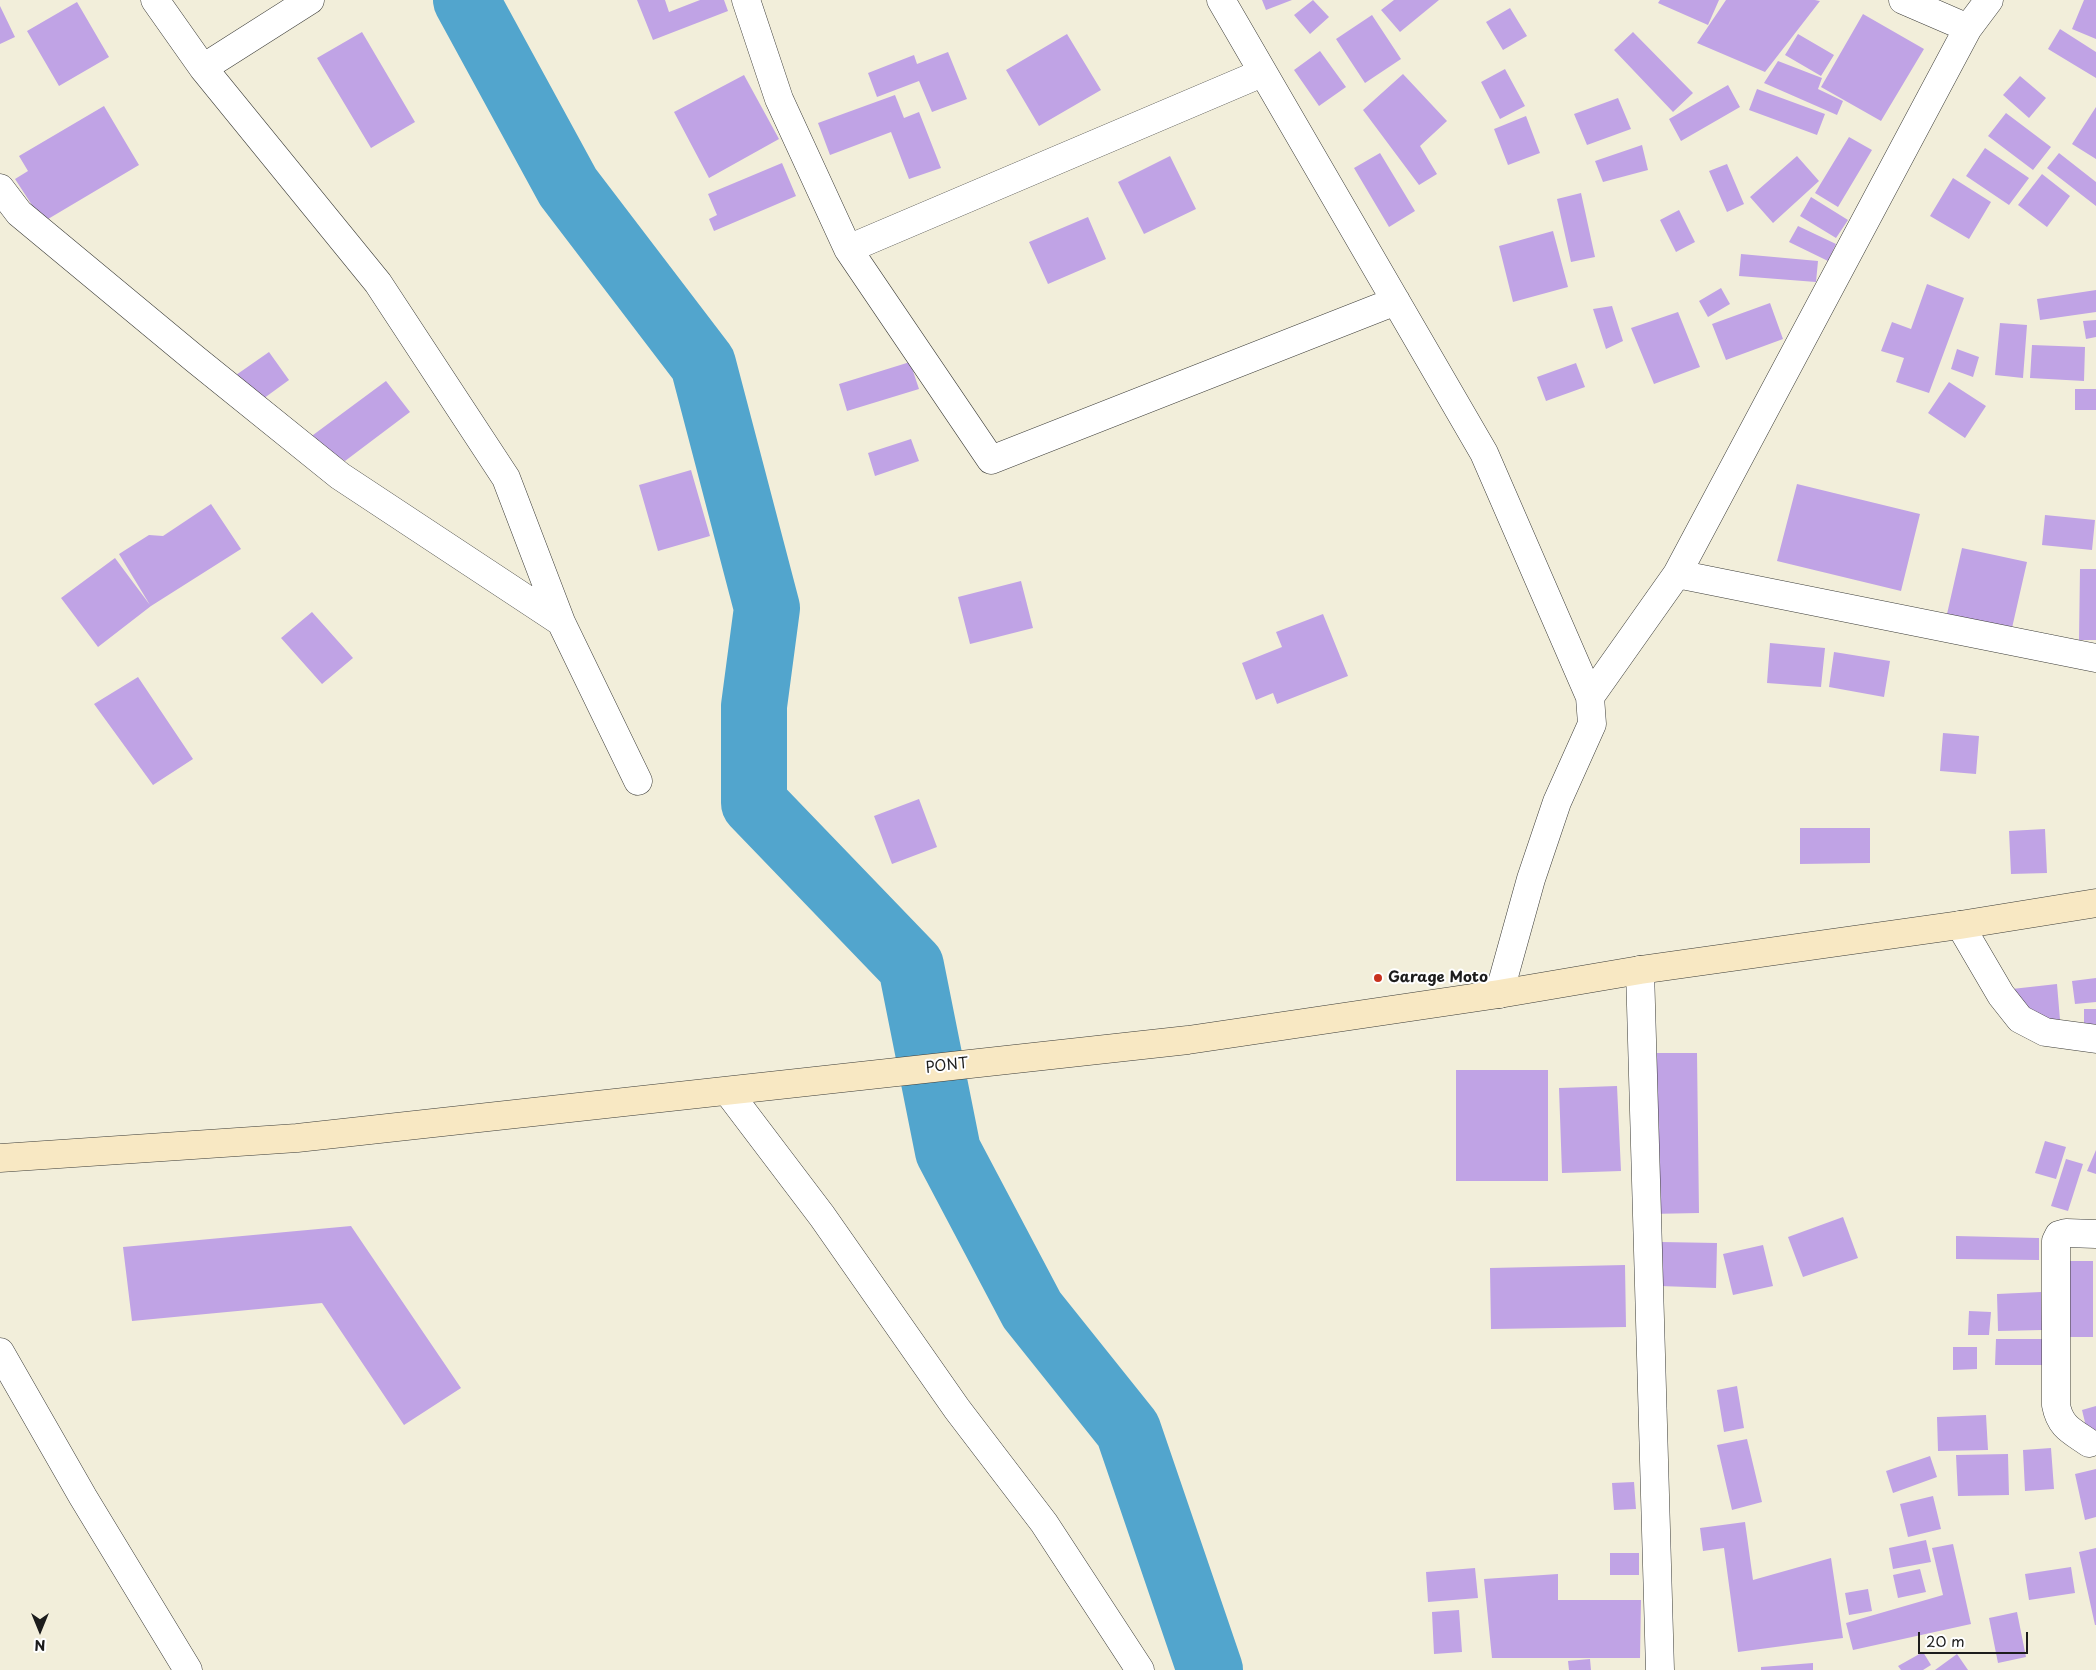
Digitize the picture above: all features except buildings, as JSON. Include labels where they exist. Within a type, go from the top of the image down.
[{"type":"main road","name":"PONT","points":[[0,1158],[297,1138],[1188,1040],[1498,994],[1640,970],[1960,925],[2096,903]]},
{"type":"street","points":[[155,0],[203,68],[378,283],[506,478],[560,622],[638,781]]},
{"type":"street","points":[[203,68],[310,0]]},
{"type":"street","points":[[746,0],[779,100],[848,249],[991,460],[1396,301]]},
{"type":"street","points":[[1221,0],[1484,453],[1590,696],[1592,724],[1557,802],[1531,879],[1498,994]]},
{"type":"street","points":[[1903,0],[1968,28]]},
{"type":"street","points":[[1590,696],[1677,574],[1968,28],[1989,0]]},
{"type":"street","points":[[848,249],[1262,73]]},
{"type":"street","points":[[0,188],[19,213],[340,476],[560,622]]},
{"type":"street","points":[[1677,574],[2096,658]]},
{"type":"street","points":[[1960,925],[2001,995],[2020,1019],[2045,1032],[2096,1039]]},
{"type":"street","points":[[1640,970],[1660,1670]]},
{"type":"street","points":[[728,1092],[822,1216],[957,1408],[1044,1523],[1140,1670]]},
{"type":"street","points":[[2089,1443],[2066,1427],[2059,1418],[2056,1405],[2056,1241],[2059,1235],[2066,1232],[2096,1234]]},
{"type":"street","points":[[0,1352],[188,1670]]},
{"type":"waterway","points":[[466,0],[568,187],[703,364],[767,608],[754,706],[754,803],[911,966],[948,1151],[1032,1310],[1128,1430],[1210,1670]]},
{"type":"place","name":"Garage Moto","points":[[1378,978]]}]
